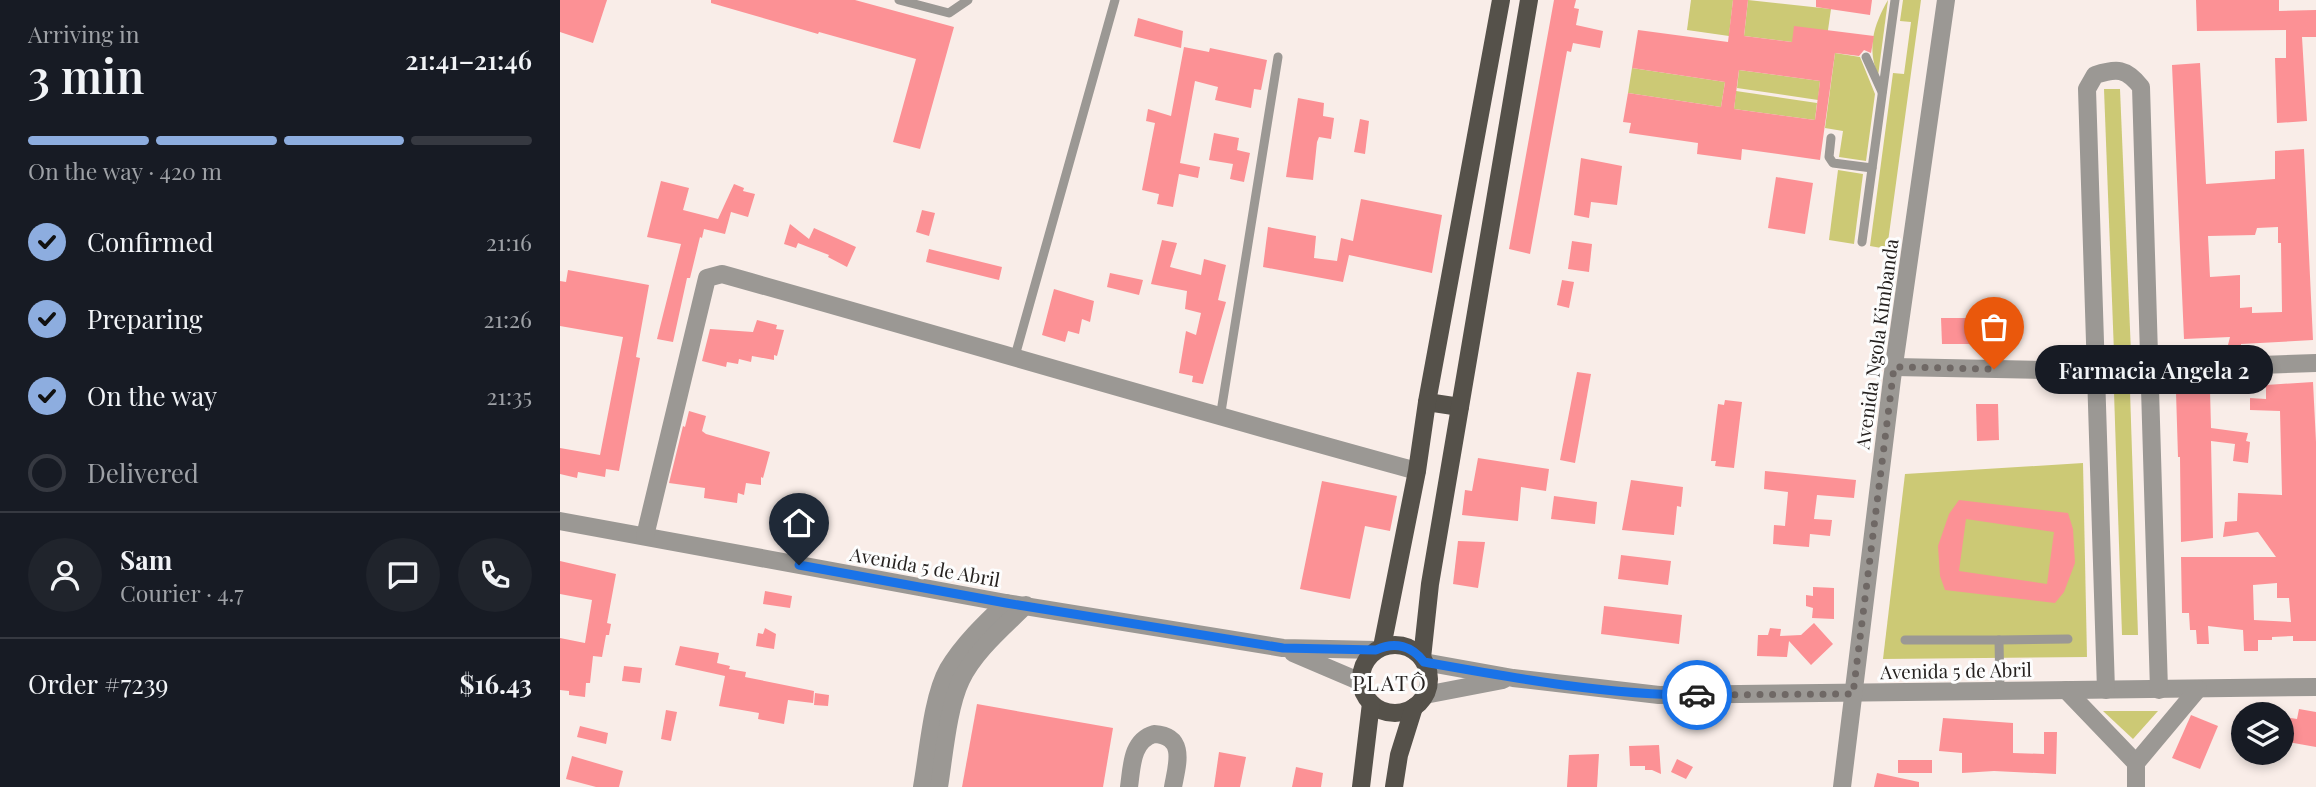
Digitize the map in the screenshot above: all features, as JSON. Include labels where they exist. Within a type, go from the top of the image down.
[{"type":"main road","points":[[1379,649],[1417,471],[1427,402],[1501,0]]},
{"type":"main road","points":[[1394,787],[1399,755],[1419,701],[1429,684],[1423,660],[1430,584],[1529,0]]},
{"type":"main road","points":[[1427,402],[1460,407]]},
{"type":"main road","points":[[1419,701],[1396,713],[1378,709],[1363,693],[1362,669],[1367,658],[1390,645],[1408,648],[1423,660]]},
{"type":"main road","points":[[1361,787],[1371,703]]},
{"type":"street","name":"Avenida Ngola Kimbanda","points":[[1842,787],[1894,367],[1946,0]]},
{"type":"street","points":[[2106,690],[2087,89],[2095,75],[2112,69],[2130,74],[2141,87],[2159,690]]},
{"type":"street","points":[[645,536],[707,278],[722,274],[1015,356],[1220,418],[1417,471]]},
{"type":"street","points":[[1894,367],[2097,371],[2316,363]]},
{"type":"street","name":"Avenida 5 de Abril","points":[[560,520],[1006,603],[1283,648],[1379,649]]},
{"type":"street","points":[[922,787],[940,688],[948,669],[978,631],[1006,603]]},
{"type":"street","points":[[939,787],[956,693],[962,677],[988,643],[1026,606]]},
{"type":"street","name":"Avenida 5 de Abril","points":[[1283,648],[1361,682]]},
{"type":"street","name":"Avenida 5 de Abril","points":[[1423,660],[1513,678],[1659,695],[2316,687]]},
{"type":"street","name":"Avenida 5 de Abril","points":[[1419,701],[1513,678]]},
{"type":"street","points":[[2136,787],[2136,763],[2198,689]]},
{"type":"street","points":[[2066,690],[2136,763]]},
{"type":"street","points":[[1129,787],[1136,748],[1141,739],[1154,734],[1170,738],[1177,747],[1173,787]]},
{"type":"lane","points":[[899,0],[949,13],[968,0]]},
{"type":"lane","points":[[1015,356],[1115,0]]},
{"type":"lane","points":[[1862,242],[1895,0]]},
{"type":"lane","points":[[1220,418],[1278,57]]},
{"type":"lane","points":[[1866,57],[1882,94]]},
{"type":"lane","points":[[1831,138],[1829,157],[1833,163],[1872,168]]},
{"type":"lane","points":[[1905,640],[2068,639]]},
{"type":"lane","points":[[1999,640],[2000,691]]},
{"type":"shaded area","points":[[1691,0],[1733,0],[1729,36],[1687,30]]},
{"type":"shaded area","points":[[1748,0],[1831,9],[1825,51],[1792,42],[1744,36]]},
{"type":"shaded area","points":[[1888,0],[1878,76],[1873,56],[1873,37]]},
{"type":"shaded area","points":[[1903,0],[1921,0],[1887,249],[1870,246],[1893,73],[1904,74],[1911,22],[1900,21]]},
{"type":"shaded area","points":[[1835,53],[1860,57],[1875,94],[1866,161],[1839,157],[1843,131],[1825,128]]},
{"type":"shaded area","points":[[1632,68],[1725,82],[1721,107],[1628,93]]},
{"type":"shaded area","points":[[1739,70],[1820,81],[1818,100],[1737,88]]},
{"type":"shaded area","points":[[2104,89],[2120,89],[2131,353],[2114,353]]},
{"type":"shaded area","points":[[1736,91],[1817,103],[1815,120],[1734,109]]},
{"type":"shaded area","points":[[1838,170],[1863,174],[1854,244],[1829,240]]},
{"type":"shaded area","points":[[2130,391],[2138,635],[2122,635],[2114,392]]},
{"type":"shaded area","points":[[2083,463],[2087,657],[1883,659],[1905,474]]},
{"type":"shaded area","points":[[2103,711],[2158,711],[2133,739]]},
{"type":"building","points":[[560,0],[607,0],[593,43],[560,32]]},
{"type":"building","points":[[711,0],[855,0],[954,27],[920,149],[893,142],[916,59],[819,32],[818,34],[711,3]]},
{"type":"building","points":[[1554,0],[1576,0],[1574,8],[1579,9],[1576,25],[1603,31],[1600,48],[1573,43],[1571,52],[1567,51],[1530,254],[1509,249]]},
{"type":"building","points":[[1733,0],[1748,0],[1744,36],[1792,42],[1794,26],[1874,36],[1871,53],[1864,50],[1859,56],[1835,53],[1820,160],[1742,149],[1741,160],[1697,154],[1698,143],[1629,133],[1631,123],[1623,122],[1628,93],[1721,107],[1725,82],[1632,68],[1638,30],[1728,42]],"holes":[[[1739,70],[1820,81],[1815,120],[1734,109]]]},
{"type":"building","points":[[1816,0],[1872,0],[1870,15],[1816,7]]},
{"type":"building","points":[[2196,0],[2279,0],[2279,11],[2316,10],[2316,37],[2302,37],[2307,121],[2277,123],[2275,58],[2286,58],[2286,30],[2197,31]]},
{"type":"building","points":[[1138,18],[1183,31],[1181,48],[1134,36]]},
{"type":"building","points":[[1184,47],[1209,52],[1210,48],[1267,60],[1261,90],[1254,89],[1251,108],[1215,100],[1218,87],[1195,81],[1180,163],[1200,167],[1198,178],[1179,174],[1173,207],[1157,204],[1159,194],[1142,190],[1155,123],[1146,121],[1148,109],[1171,116]]},
{"type":"building","points":[[2200,63],[2206,184],[2275,179],[2275,151],[2304,149],[2313,340],[2241,344],[2241,347],[2228,345],[2230,337],[2184,339],[2172,65]],"holes":[[[2278,227],[2278,243],[2281,243],[2282,312],[2252,313],[2252,307],[2240,308],[2240,275],[2210,277],[2208,236],[2255,235],[2257,228]]]},
{"type":"building","points":[[1298,98],[1324,103],[1323,116],[1334,118],[1331,139],[1319,137],[1317,142],[1313,180],[1286,177]]},
{"type":"building","points":[[1360,119],[1369,121],[1365,154],[1354,152]]},
{"type":"building","points":[[1214,133],[1239,138],[1237,150],[1250,153],[1244,182],[1230,179],[1233,164],[1209,160]]},
{"type":"building","points":[[1581,158],[1622,166],[1617,205],[1591,202],[1589,218],[1574,215]]},
{"type":"building","points":[[1776,177],[1813,183],[1805,234],[1768,228]]},
{"type":"building","points":[[661,181],[689,188],[683,210],[718,219],[734,184],[744,188],[743,191],[755,194],[748,217],[731,212],[725,234],[704,229],[690,278],[687,278],[673,342],[657,339],[681,244],[647,237]]},
{"type":"building","points":[[1361,199],[1442,215],[1432,273],[1349,255],[1343,282],[1263,267],[1268,227],[1316,236],[1314,258],[1337,261],[1341,238],[1353,241]]},
{"type":"building","points":[[922,210],[935,213],[929,236],[916,232]]},
{"type":"building","points":[[790,224],[809,239],[814,228],[856,247],[847,267],[828,257],[829,255],[798,243],[796,248],[784,244]]},
{"type":"building","points":[[1162,240],[1177,243],[1170,267],[1201,275],[1204,259],[1226,265],[1218,300],[1226,302],[1203,384],[1192,382],[1193,376],[1179,373],[1186,331],[1196,335],[1201,313],[1185,309],[1187,291],[1151,284]]},
{"type":"building","points":[[1572,241],[1592,244],[1589,272],[1568,269]]},
{"type":"building","points":[[929,249],[1002,267],[999,280],[926,262]]},
{"type":"building","points":[[568,270],[649,285],[636,357],[640,358],[619,471],[606,469],[605,477],[578,472],[577,478],[560,474],[560,448],[600,455],[623,337],[560,326],[560,281],[566,282]]},
{"type":"building","points":[[1110,273],[1143,280],[1139,295],[1107,287]]},
{"type":"building","points":[[1562,280],[1574,282],[1569,308],[1557,305]]},
{"type":"building","points":[[1054,289],[1094,301],[1090,322],[1082,319],[1079,334],[1068,331],[1065,342],[1042,335]]},
{"type":"building","points":[[1941,318],[1982,318],[1982,344],[1942,344]]},
{"type":"building","points":[[757,320],[777,325],[776,329],[784,330],[774,360],[752,356],[751,362],[739,359],[738,364],[727,362],[726,367],[702,361],[710,329],[753,332]]},
{"type":"building","points":[[1577,372],[1591,374],[1575,463],[1560,460]]},
{"type":"building","points":[[2313,382],[2316,442],[2316,641],[2293,641],[2293,636],[2272,637],[2272,640],[2258,640],[2258,651],[2244,651],[2243,630],[2208,626],[2209,644],[2197,644],[2196,630],[2190,630],[2189,613],[2182,613],[2181,557],[2276,557],[2258,532],[2223,537],[2225,522],[2237,521],[2238,493],[2282,495],[2280,411],[2250,410],[2250,398],[2266,399],[2266,385]],"holes":[[[2277,583],[2277,598],[2289,598],[2291,622],[2254,620],[2253,585]]]},
{"type":"building","points":[[2210,390],[2211,428],[2248,433],[2248,463],[2233,461],[2235,444],[2211,441],[2213,538],[2181,542],[2176,392]]},
{"type":"building","points":[[1725,400],[1742,402],[1734,468],[1715,466],[1716,461],[1711,461],[1718,404],[1724,405]]},
{"type":"building","points":[[1976,404],[1998,404],[1999,440],[1977,441]]},
{"type":"building","points":[[689,411],[706,416],[702,431],[706,434],[770,452],[763,478],[761,477],[761,485],[746,483],[744,495],[738,493],[737,503],[704,498],[705,488],[669,483]]},
{"type":"building","points":[[1478,458],[1549,469],[1546,491],[1521,487],[1518,521],[1462,515],[1465,490],[1472,491]]},
{"type":"building","points":[[1765,471],[1856,480],[1854,498],[1817,495],[1814,519],[1832,520],[1830,536],[1810,534],[1809,547],[1773,544],[1774,525],[1785,526],[1788,492],[1764,489]]},
{"type":"building","points":[[1631,480],[1683,487],[1681,507],[1677,506],[1674,535],[1622,530]]},
{"type":"building","points":[[1322,481],[1397,496],[1390,531],[1365,526],[1350,599],[1300,589]]},
{"type":"building","points":[[1554,496],[1597,502],[1595,524],[1551,519]]},
{"type":"building","points":[[1959,500],[2068,513],[2073,529],[2075,563],[2064,592],[2055,603],[1945,590],[1940,576],[1938,546],[1949,514]],"holes":[[[1966,519],[2054,532],[2047,584],[1959,571]]]},
{"type":"building","points":[[1458,541],[1485,542],[1478,588],[1453,584]]},
{"type":"building","points":[[1621,555],[1671,561],[1668,585],[1618,579]]},
{"type":"building","points":[[560,561],[616,574],[607,623],[611,624],[609,635],[606,635],[602,657],[593,656],[590,683],[586,683],[585,697],[569,695],[569,691],[560,690],[560,638],[585,643],[592,600],[560,594]]},
{"type":"building","points":[[1813,587],[1834,588],[1834,619],[1812,618],[1813,608],[1806,606],[1806,595],[1813,596]]},
{"type":"building","points":[[765,591],[792,596],[790,608],[763,604]]},
{"type":"building","points":[[1604,606],[1682,615],[1679,644],[1601,634]]},
{"type":"building","points":[[1814,623],[1833,644],[1811,665],[1789,641],[1787,657],[1757,656],[1758,635],[1768,635],[1770,628],[1781,629],[1780,636],[1801,635]]},
{"type":"building","points":[[765,628],[776,634],[774,649],[756,646],[758,633],[763,634]]},
{"type":"building","points":[[680,646],[719,653],[717,663],[730,666],[729,669],[746,672],[745,677],[814,691],[813,703],[788,700],[784,724],[758,719],[759,713],[719,706],[725,676],[675,665]]},
{"type":"building","points":[[624,666],[642,668],[640,683],[622,681]]},
{"type":"building","points":[[815,693],[829,695],[828,706],[814,705]]},
{"type":"building","points":[[977,704],[1113,728],[1103,787],[962,787]]},
{"type":"building","points":[[2299,709],[2316,712],[2316,747],[2294,743],[2294,718],[2297,719]]},
{"type":"building","points":[[666,710],[677,712],[671,741],[661,739]]},
{"type":"building","points":[[2191,715],[2218,726],[2200,769],[2172,758]]},
{"type":"building","points":[[1943,718],[2013,723],[2013,753],[2044,754],[2044,732],[2057,732],[2056,774],[1994,771],[1962,773],[1962,753],[1939,751]]},
{"type":"building","points":[[580,726],[608,733],[606,744],[577,737]]},
{"type":"building","points":[[1659,745],[1661,774],[1645,770],[1645,766],[1630,766],[1629,746]]},
{"type":"building","points":[[1219,752],[1246,757],[1240,787],[1214,787]]},
{"type":"building","points":[[1599,754],[1597,787],[1567,787],[1569,755]]},
{"type":"building","points":[[572,756],[623,771],[619,787],[596,787],[566,779]]},
{"type":"building","points":[[1677,759],[1693,767],[1686,779],[1671,772]]},
{"type":"building","points":[[1898,760],[1932,760],[1932,773],[1898,773]]},
{"type":"building","points":[[1296,767],[1323,773],[1321,787],[1292,787]]},
{"type":"building","points":[[1877,773],[1919,782],[1919,787],[1874,787]]},
{"type":"way so far","points":[[1697,695],[1853,694],[1894,367],[1994,369]]},
{"type":"place","name":"Farmacia Angela 2","points":[[1994,369]]},
{"type":"district","name":"PLATÔ","points":[[1390,684]]},
{"type":"route","points":[[799,565],[1006,603],[1283,648],[1376,650],[1399,645],[1415,652],[1424,662],[1513,678],[1659,695],[1697,695]]}]
